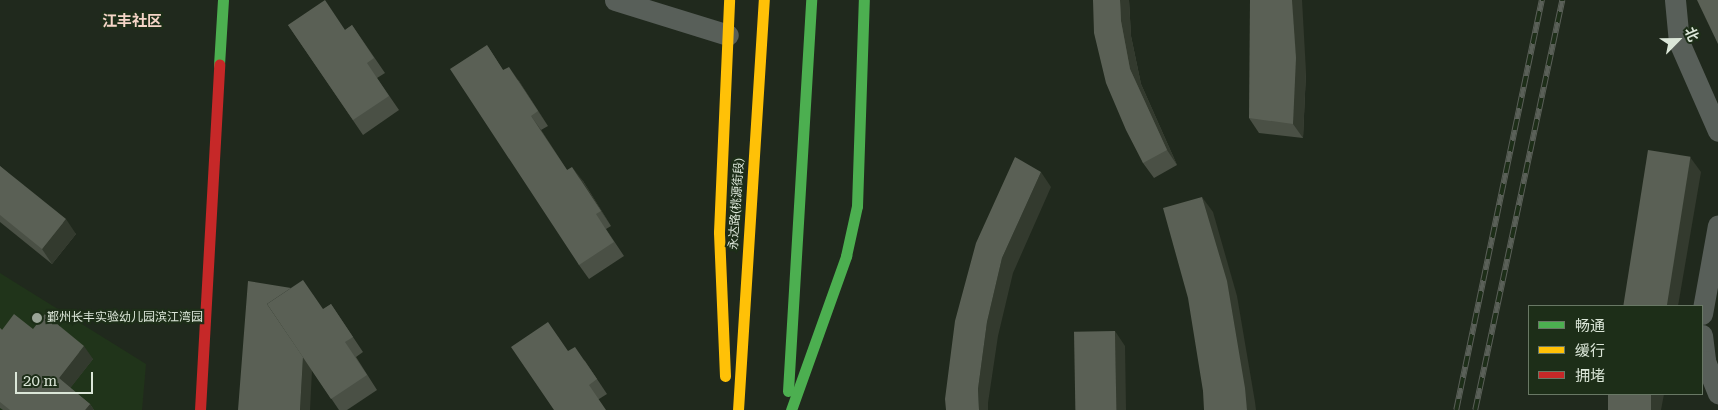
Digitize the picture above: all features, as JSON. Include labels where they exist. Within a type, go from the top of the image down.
[{"type":"main road","points":[[200,410],[223,0]]},
{"type":"main road","points":[[726,400],[719,232],[730,0]]},
{"type":"main road","name":"永达路(桃源街段)","points":[[738,410],[764,0]]},
{"type":"main road","points":[[786,410],[812,0]]},
{"type":"main road","points":[[791,410],[846,256],[856,206],[864,0]]},
{"type":"street","points":[[615,0],[728,35]]},
{"type":"street","points":[[1675,0],[1679,42],[1718,131]]},
{"type":"street","points":[[1703,308],[1718,226]]},
{"type":"street","points":[[1703,344],[1705,361],[1718,394]]},
{"type":"shaded area","name":"鄞州长丰实验幼儿园滨江湾园","points":[[0,273],[146,364],[142,410],[0,410]]},
{"type":"building","points":[[325,0],[345,30],[352,25],[374,58],[367,63],[389,96],[353,120],[288,25]]},
{"type":"building","points":[[1093,0],[1120,0],[1121,21],[1130,69],[1167,150],[1143,163],[1126,130],[1106,83],[1094,33]]},
{"type":"building","points":[[1250,0],[1292,0],[1296,58],[1293,124],[1249,118]]},
{"type":"building","points":[[1697,0],[1718,0],[1718,44]]},
{"type":"building","points":[[487,45],[503,70],[509,67],[538,111],[531,116],[567,170],[572,167],[601,211],[596,214],[614,242],[579,265],[450,69]]},
{"type":"building","points":[[1648,150],[1690,157],[1667,305],[1623,305]]},
{"type":"building","points":[[1015,157],[1041,172],[1002,258],[987,322],[978,389],[979,410],[946,410],[945,399],[955,321],[976,243]]},
{"type":"building","points":[[0,166],[66,219],[42,249],[0,215]]},
{"type":"building","points":[[1202,197],[1227,281],[1247,410],[1204,410],[1203,391],[1188,298],[1163,208]]},
{"type":"building","points":[[303,280],[323,309],[331,304],[353,337],[345,342],[367,375],[331,399],[267,304]]},
{"type":"building","points":[[248,281],[291,288],[267,304],[303,357],[300,410],[238,410]]},
{"type":"building","points":[[14,314],[33,329],[45,314],[84,346],[59,378],[90,404],[85,410],[10,410],[0,402],[0,328],[2,330]]},
{"type":"building","points":[[548,322],[568,351],[575,347],[597,379],[589,385],[606,410],[554,410],[511,347]]},
{"type":"building","points":[[1115,331],[1116,410],[1075,410],[1074,332]]},
{"type":"building","points":[[1608,395],[1651,395],[1651,410],[1608,410]]},
{"type":"railway","points":[[1456,410],[1542,0]]},
{"type":"railway","points":[[1475,410],[1562,0]]},
{"type":"traffic: fast","points":[[219,65],[223,0]]},
{"type":"traffic: fast","points":[[788,391],[811,0]]},
{"type":"traffic: fast","points":[[791,410],[846,256],[857,206],[864,0]]},
{"type":"traffic: slow","points":[[725,376],[719,232],[729,0]]},
{"type":"traffic: slow","points":[[738,410],[764,0]]},
{"type":"traffic: jam","points":[[200,410],[219,65]]},
{"type":"place","name":"鄞州长丰实验幼儿园滨江湾园","points":[[37,318]]},
{"type":"district","name":"江丰社区","points":[[132,22]]}]
